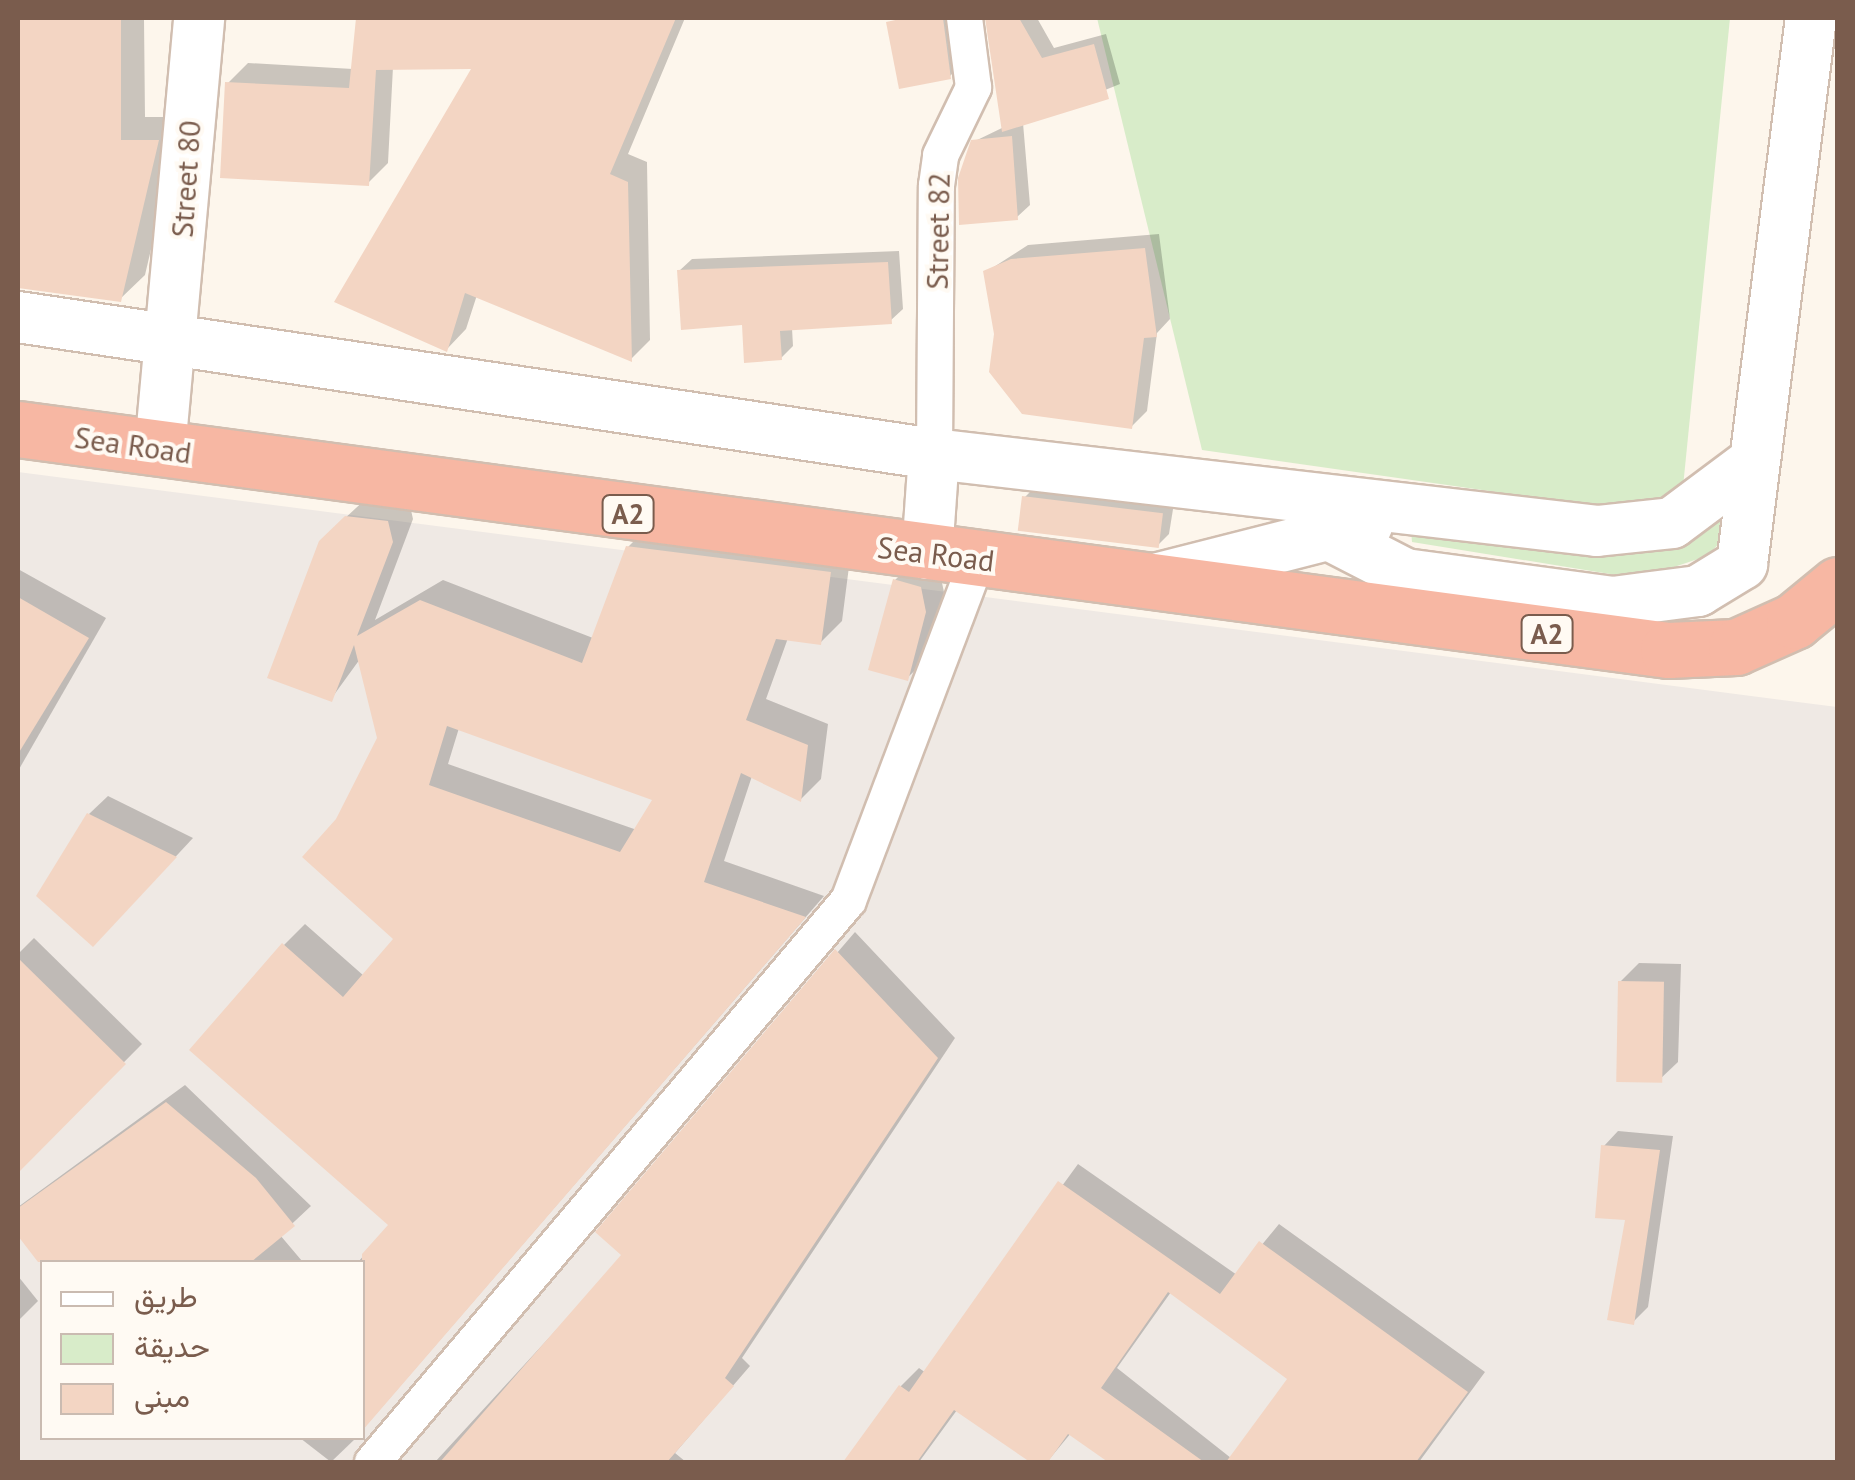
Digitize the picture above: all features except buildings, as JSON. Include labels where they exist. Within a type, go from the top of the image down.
[{"type":"highway","name":"Sea Road","points":[[18,429],[1668,650],[1736,647],[1794,621],[1838,585]]},
{"type":"street","name":"Street 80","points":[[160,448],[174,340],[199,18]]},
{"type":"street","name":"Street 82","points":[[934,454],[936,186],[940,155],[973,87],[964,18]]},
{"type":"street","points":[[1337,539],[1404,574],[1613,602],[1664,600],[1742,564],[1751,464],[1811,18]]},
{"type":"street","points":[[18,318],[934,454],[1645,530],[1696,510],[1751,464]]},
{"type":"street","points":[[372,1462],[848,900],[952,557],[934,454]]},
{"type":"street","points":[[1144,582],[1337,539],[1407,506]]},
{"type":"shaded area","points":[[18,472],[1837,707],[1837,1462],[18,1462]]},
{"type":"green space","points":[[1097,18],[1730,18],[1683,487],[1651,514],[1202,450]]},
{"type":"green space","points":[[1719,508],[1733,529],[1707,556],[1665,570],[1616,575],[1412,542],[1411,530]]}]
